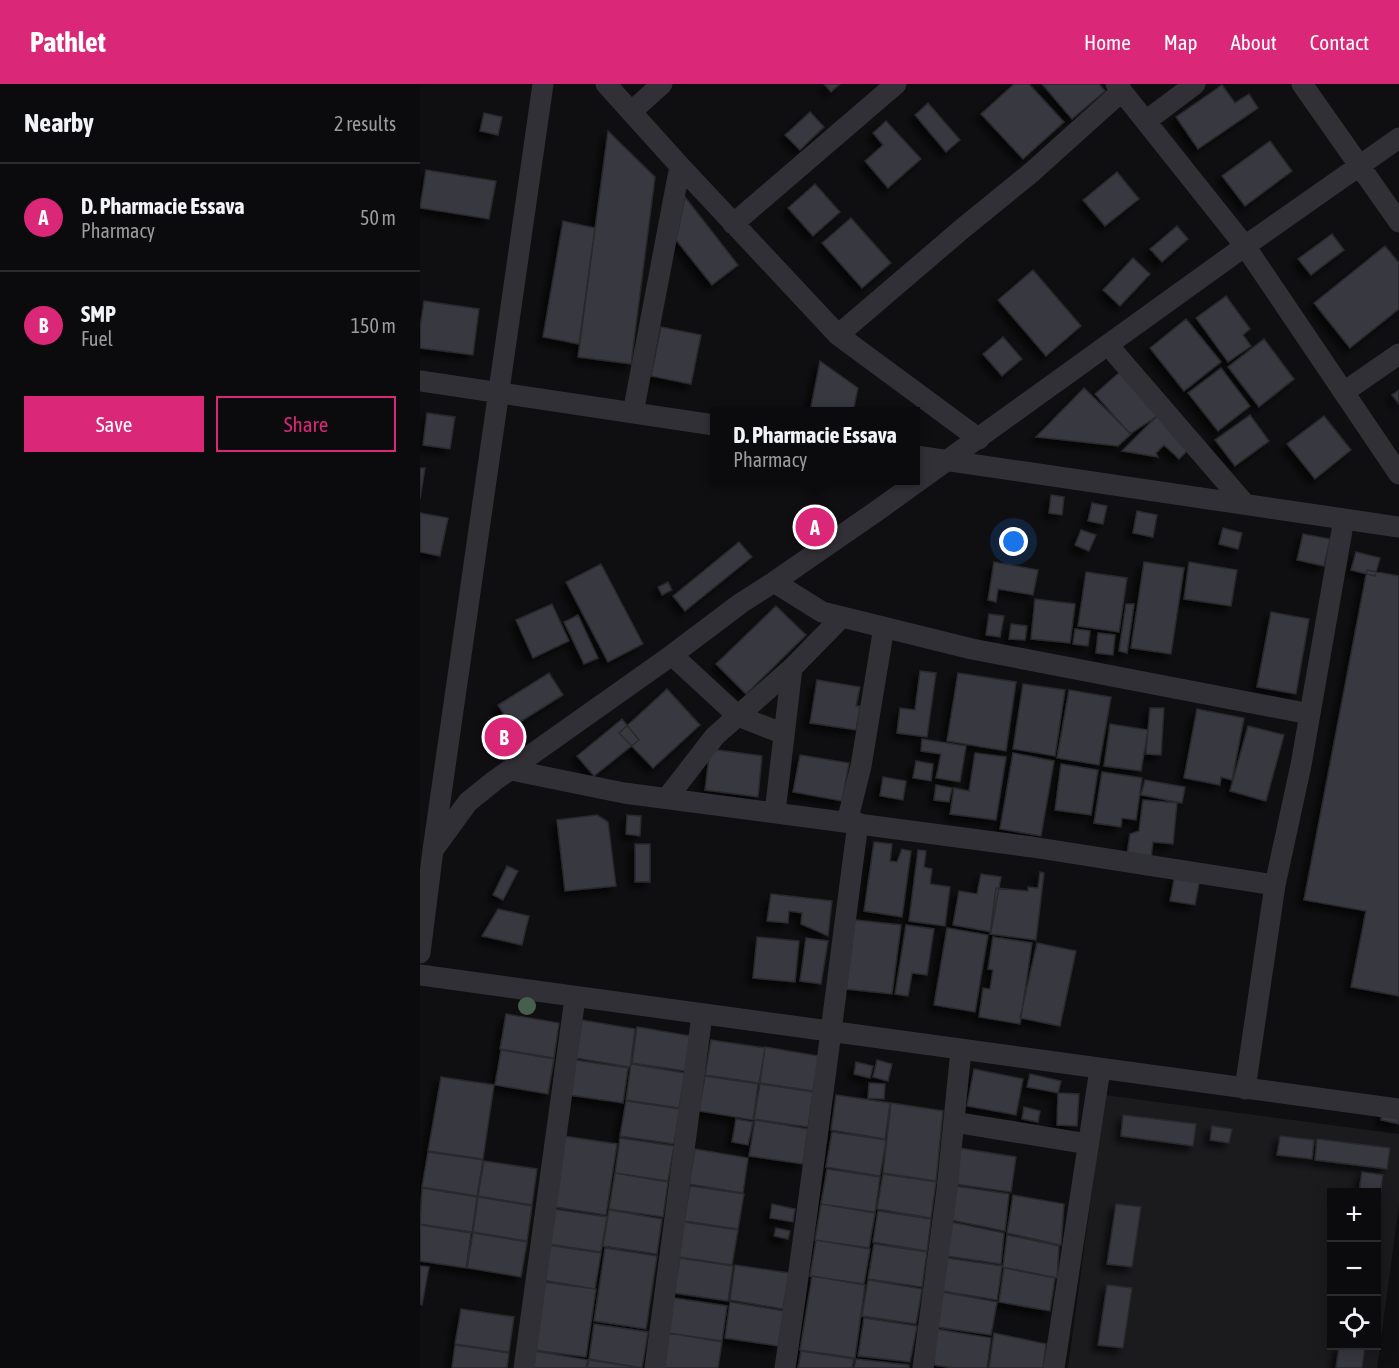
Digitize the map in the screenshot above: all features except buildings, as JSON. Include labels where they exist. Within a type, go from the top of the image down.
[{"type":"street","points":[[420,952],[543,84]]},
{"type":"street","points":[[606,84],[733,224],[838,334],[979,439]]},
{"type":"street","points":[[631,112],[662,84]]},
{"type":"street","points":[[733,224],[896,84]]},
{"type":"street","points":[[1146,121],[1195,84]]},
{"type":"street","points":[[1302,84],[1399,222]]},
{"type":"street","points":[[838,334],[1032,172],[1119,88],[1245,246],[1399,474]]},
{"type":"street","points":[[920,480],[1399,138]]},
{"type":"street","points":[[633,412],[680,166]]},
{"type":"street","points":[[1108,345],[1245,504]]},
{"type":"street","points":[[1344,392],[1399,354]]},
{"type":"street","points":[[420,381],[710,424]]},
{"type":"street","points":[[920,457],[1399,527]]},
{"type":"street","points":[[433,850],[468,802],[741,603],[913,485]]},
{"type":"street","points":[[1245,1089],[1275,885],[1310,714],[1344,519]]},
{"type":"street","points":[[774,582],[822,612],[842,617],[972,649],[1310,714]]},
{"type":"street","points":[[667,798],[716,736],[792,668],[842,617]]},
{"type":"street","points":[[785,1368],[822,1107],[852,822],[884,627]]},
{"type":"street","points":[[672,655],[738,716],[784,734]]},
{"type":"street","points":[[775,812],[792,668]]},
{"type":"street","points":[[511,770],[624,793],[1032,847],[1275,885]]},
{"type":"street","points":[[420,975],[1399,1109]]},
{"type":"street","points":[[524,1368],[575,998]]},
{"type":"street","points":[[655,1368],[702,1015]]},
{"type":"street","points":[[923,1368],[947,1190],[961,1050]]},
{"type":"street","points":[[1054,1368],[1100,1069]]},
{"type":"street","points":[[954,1122],[1088,1144]]},
{"type":"shaded area","points":[[1105,1095],[1399,1134],[1399,1205],[1381,1338],[1381,1188],[1327,1188],[1327,1350],[1379,1350],[1377,1368],[1068,1368]]},
{"type":"place","name":"D. Pharmacie Essava","points":[[815,527]]},
{"type":"place","name":"SMP","points":[[504,737]]}]
